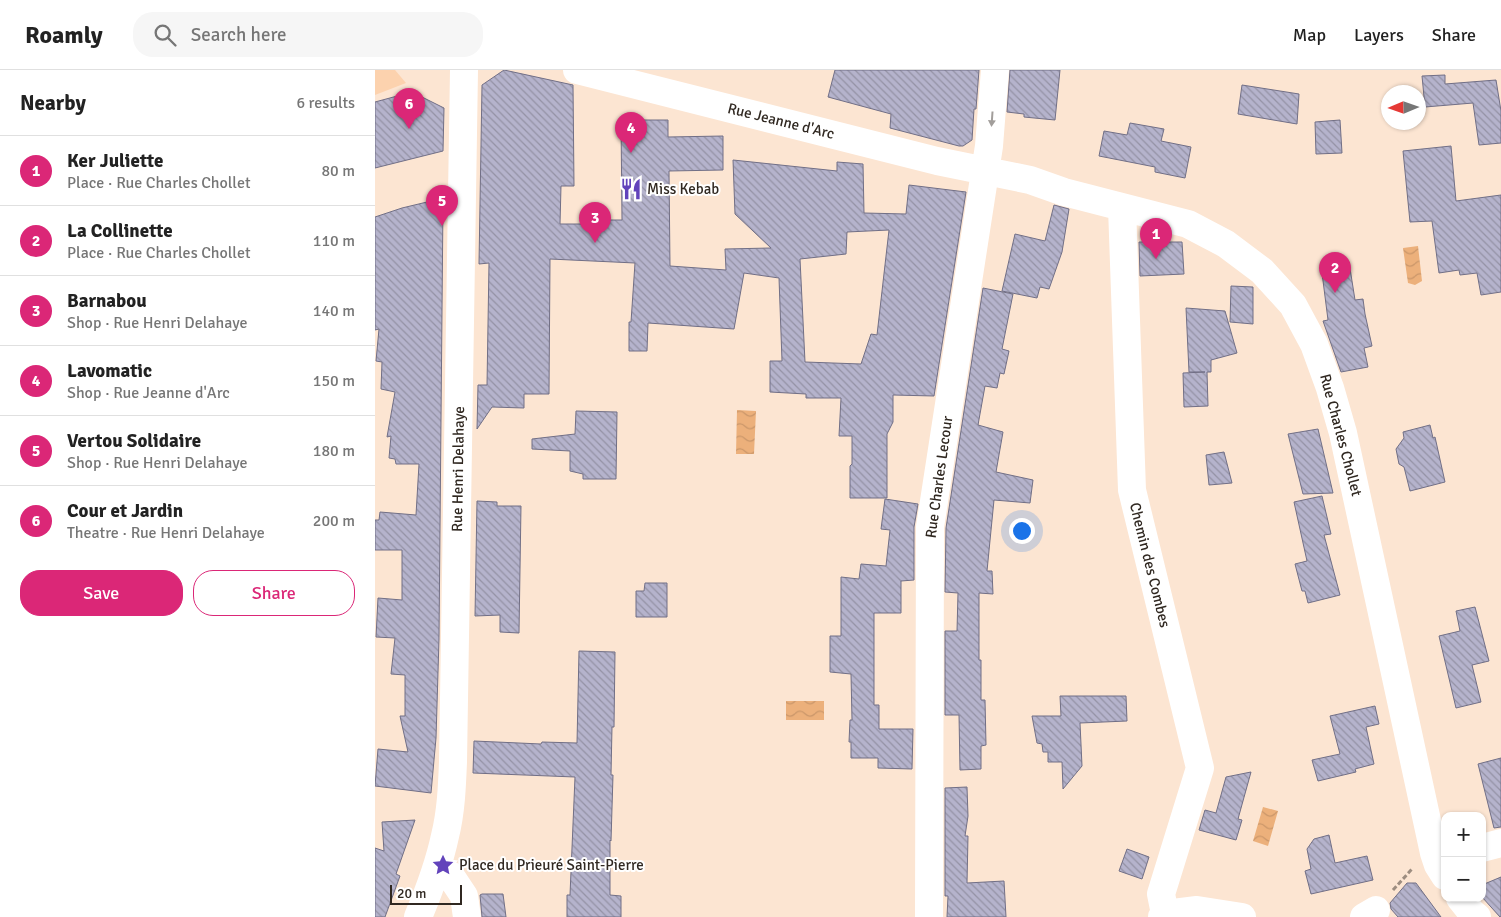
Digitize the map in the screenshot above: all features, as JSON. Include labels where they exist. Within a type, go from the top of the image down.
[{"type":"street","name":"Rue Henri Delahaye","points":[[437,867],[450,807],[453,762],[464,70]]},
{"type":"street","name":"Rue Jeanne d'Arc","points":[[577,70],[937,160],[985,170]]},
{"type":"street","name":"Rue Charles Lecour","points":[[929,917],[930,528],[990,138],[995,70]]},
{"type":"street","name":"Rue Charles Chollet","points":[[985,170],[1030,180],[1064,192],[1188,224],[1226,244],[1262,271],[1293,304],[1314,344],[1330,388],[1343,433],[1434,853],[1435,867]]},
{"type":"street","name":"Chemin des Combes","points":[[1122,207],[1132,490],[1200,768],[1161,894],[1163,915]]},
{"type":"street","points":[[1486,847],[1501,843]]},
{"type":"street","points":[[418,917],[437,867],[450,874],[464,896],[467,917]]},
{"type":"street","points":[[1462,902],[1477,917]]},
{"type":"street","points":[[1163,915],[1197,910],[1242,917]]},
{"type":"path","points":[[1370,913],[1435,867]]},
{"type":"shaded area","points":[[375,70],[395,70],[406,83],[375,95]]},
{"type":"water","points":[[1418,246],[1422,281],[1415,285],[1408,283],[1403,248]]},
{"type":"water","points":[[737,410],[756,411],[754,454],[736,454]]},
{"type":"water","points":[[786,701],[824,701],[824,720],[786,720]]},
{"type":"water","points":[[1263,807],[1278,811],[1268,846],[1253,841]]},
{"type":"building","points":[[504,70],[573,85],[574,186],[561,186],[560,224],[607,224],[607,220],[622,220],[621,120],[668,120],[668,137],[723,136],[723,170],[669,171],[670,266],[726,270],[725,249],[771,248],[735,214],[733,160],[837,171],[837,162],[863,164],[864,213],[906,214],[909,185],[966,192],[934,396],[893,395],[893,422],[887,434],[887,498],[850,498],[852,436],[839,436],[841,398],[806,398],[806,394],[770,392],[770,361],[782,361],[779,278],[744,273],[734,329],[648,323],[647,351],[629,351],[629,322],[631,322],[635,263],[550,259],[549,394],[524,394],[524,408],[492,407],[477,429],[478,385],[487,385],[489,263],[479,264],[482,85]],"holes":[[[889,230],[877,335],[871,334],[861,364],[805,362],[800,259],[846,254],[847,232]]]},
{"type":"building","points":[[835,70],[979,70],[972,140],[963,146],[959,146],[890,128],[891,114],[828,97]]},
{"type":"building","points":[[1010,70],[1060,70],[1055,120],[1024,117],[1024,114],[1007,112]]},
{"type":"building","points":[[1445,75],[1445,84],[1496,80],[1501,111],[1501,143],[1479,145],[1473,103],[1426,107],[1426,85],[1423,85],[1422,76]]},
{"type":"building","points":[[1242,85],[1299,94],[1297,124],[1238,114]]},
{"type":"building","points":[[412,92],[444,108],[443,151],[375,168],[375,102]]},
{"type":"building","points":[[1340,120],[1342,153],[1316,154],[1315,122]]},
{"type":"building","points":[[1130,123],[1164,129],[1161,141],[1191,147],[1185,178],[1155,172],[1155,167],[1099,156],[1104,131],[1127,135]]},
{"type":"building","points":[[1451,146],[1456,201],[1501,195],[1501,292],[1481,295],[1477,273],[1460,275],[1459,270],[1439,273],[1432,221],[1410,222],[1403,151]]},
{"type":"building","points":[[427,202],[443,202],[439,639],[436,738],[431,793],[375,786],[378,749],[408,752],[400,716],[405,716],[405,675],[391,674],[395,638],[376,637],[378,598],[402,600],[402,550],[375,550],[375,520],[379,520],[380,512],[416,515],[419,464],[396,464],[395,459],[389,458],[391,436],[387,437],[395,392],[381,389],[382,362],[376,361],[379,329],[375,330],[375,217]]},
{"type":"building","points":[[1054,205],[1069,209],[1062,252],[1049,289],[1040,287],[1037,298],[1002,291],[1015,234],[1045,241]]},
{"type":"building","points":[[1139,242],[1182,242],[1184,274],[1140,276]]},
{"type":"building","points":[[1349,262],[1355,300],[1363,299],[1372,346],[1364,348],[1368,367],[1341,372],[1323,321],[1328,320],[1321,265]]},
{"type":"building","points":[[1231,286],[1253,287],[1253,324],[1230,322]]},
{"type":"building","points":[[983,288],[1013,294],[1002,349],[1009,351],[1004,374],[1000,373],[997,388],[985,386],[978,425],[1003,432],[996,472],[1033,480],[1030,503],[994,500],[987,571],[992,571],[993,594],[979,593],[979,660],[981,660],[981,700],[985,700],[986,745],[981,746],[981,769],[960,770],[959,715],[945,715],[945,631],[957,631],[958,593],[945,592],[946,528]]},
{"type":"building","points":[[1186,308],[1225,311],[1237,353],[1211,360],[1211,372],[1207,372],[1208,406],[1184,407],[1183,373],[1205,372],[1189,372]]},
{"type":"building","points":[[576,411],[617,412],[616,479],[583,479],[583,474],[570,471],[570,451],[532,449],[532,439],[575,434]]},
{"type":"building","points":[[1430,425],[1433,438],[1435,437],[1445,482],[1410,491],[1404,467],[1399,464],[1396,449],[1404,438],[1403,432]]},
{"type":"building","points":[[1318,429],[1333,493],[1303,494],[1288,434]]},
{"type":"building","points":[[1224,452],[1232,483],[1209,485],[1206,455]]},
{"type":"building","points":[[1322,496],[1331,534],[1324,535],[1340,595],[1308,603],[1305,591],[1302,591],[1295,564],[1307,561],[1294,502]]},
{"type":"building","points":[[885,499],[918,504],[914,527],[914,580],[901,581],[901,613],[874,613],[874,705],[879,705],[879,729],[913,729],[912,769],[878,768],[878,758],[851,758],[851,742],[849,742],[850,720],[852,720],[851,674],[830,672],[830,636],[841,636],[841,577],[859,579],[861,564],[886,566],[890,530],[881,529]]},
{"type":"building","points":[[477,501],[497,502],[497,506],[521,506],[519,633],[500,632],[500,615],[475,616]]},
{"type":"building","points":[[645,583],[667,583],[667,617],[636,617],[636,591],[644,591]]},
{"type":"building","points":[[1475,607],[1489,661],[1472,665],[1481,702],[1456,708],[1439,636],[1460,631],[1456,611]]},
{"type":"building","points":[[579,651],[615,652],[610,895],[621,896],[621,917],[567,917],[567,895],[570,895],[575,777],[473,773],[474,741],[541,744],[542,742],[577,743]]},
{"type":"building","points":[[1060,696],[1126,696],[1127,721],[1080,723],[1082,766],[1063,789],[1062,762],[1048,762],[1048,752],[1043,752],[1042,744],[1037,743],[1032,716],[1061,716]]},
{"type":"building","points":[[1375,706],[1379,724],[1366,727],[1374,764],[1355,769],[1356,772],[1318,781],[1312,760],[1340,754],[1330,716]]},
{"type":"building","points":[[1501,758],[1501,827],[1494,828],[1478,764]]},
{"type":"building","points":[[1251,772],[1238,819],[1242,820],[1236,840],[1199,830],[1205,810],[1216,813],[1226,777]]},
{"type":"building","points":[[967,787],[968,816],[965,836],[968,836],[967,883],[1004,881],[1006,917],[947,917],[948,896],[945,896],[945,788]]},
{"type":"building","points":[[415,820],[396,874],[400,876],[385,917],[375,917],[375,848],[384,851],[382,822]]},
{"type":"building","points":[[1329,835],[1335,863],[1367,856],[1373,880],[1311,894],[1305,871],[1311,869],[1307,849],[1314,839]]},
{"type":"building","points":[[1127,849],[1149,857],[1142,879],[1119,871]]},
{"type":"building","points":[[1501,877],[1501,917],[1486,901],[1486,883]]},
{"type":"building","points":[[1407,883],[1416,883],[1441,917],[1398,917],[1391,909],[1390,903]]},
{"type":"building","points":[[503,894],[506,917],[482,917],[480,895]]},
{"type":"place","name":"Cour et Jardin","points":[[409,129]]},
{"type":"place","name":"Lavomatic","points":[[631,153]]},
{"type":"place","name":"Miss Kebab","points":[[631,189]]},
{"type":"place","name":"Vertou Solidaire","points":[[442,226]]},
{"type":"place","name":"Barnabou","points":[[595,243]]},
{"type":"place","name":"Ker Juliette","points":[[1156,259]]},
{"type":"place","name":"La Collinette","points":[[1335,293]]},
{"type":"place","name":"Place du Prieuré Saint-Pierre","points":[[443,865]]}]
